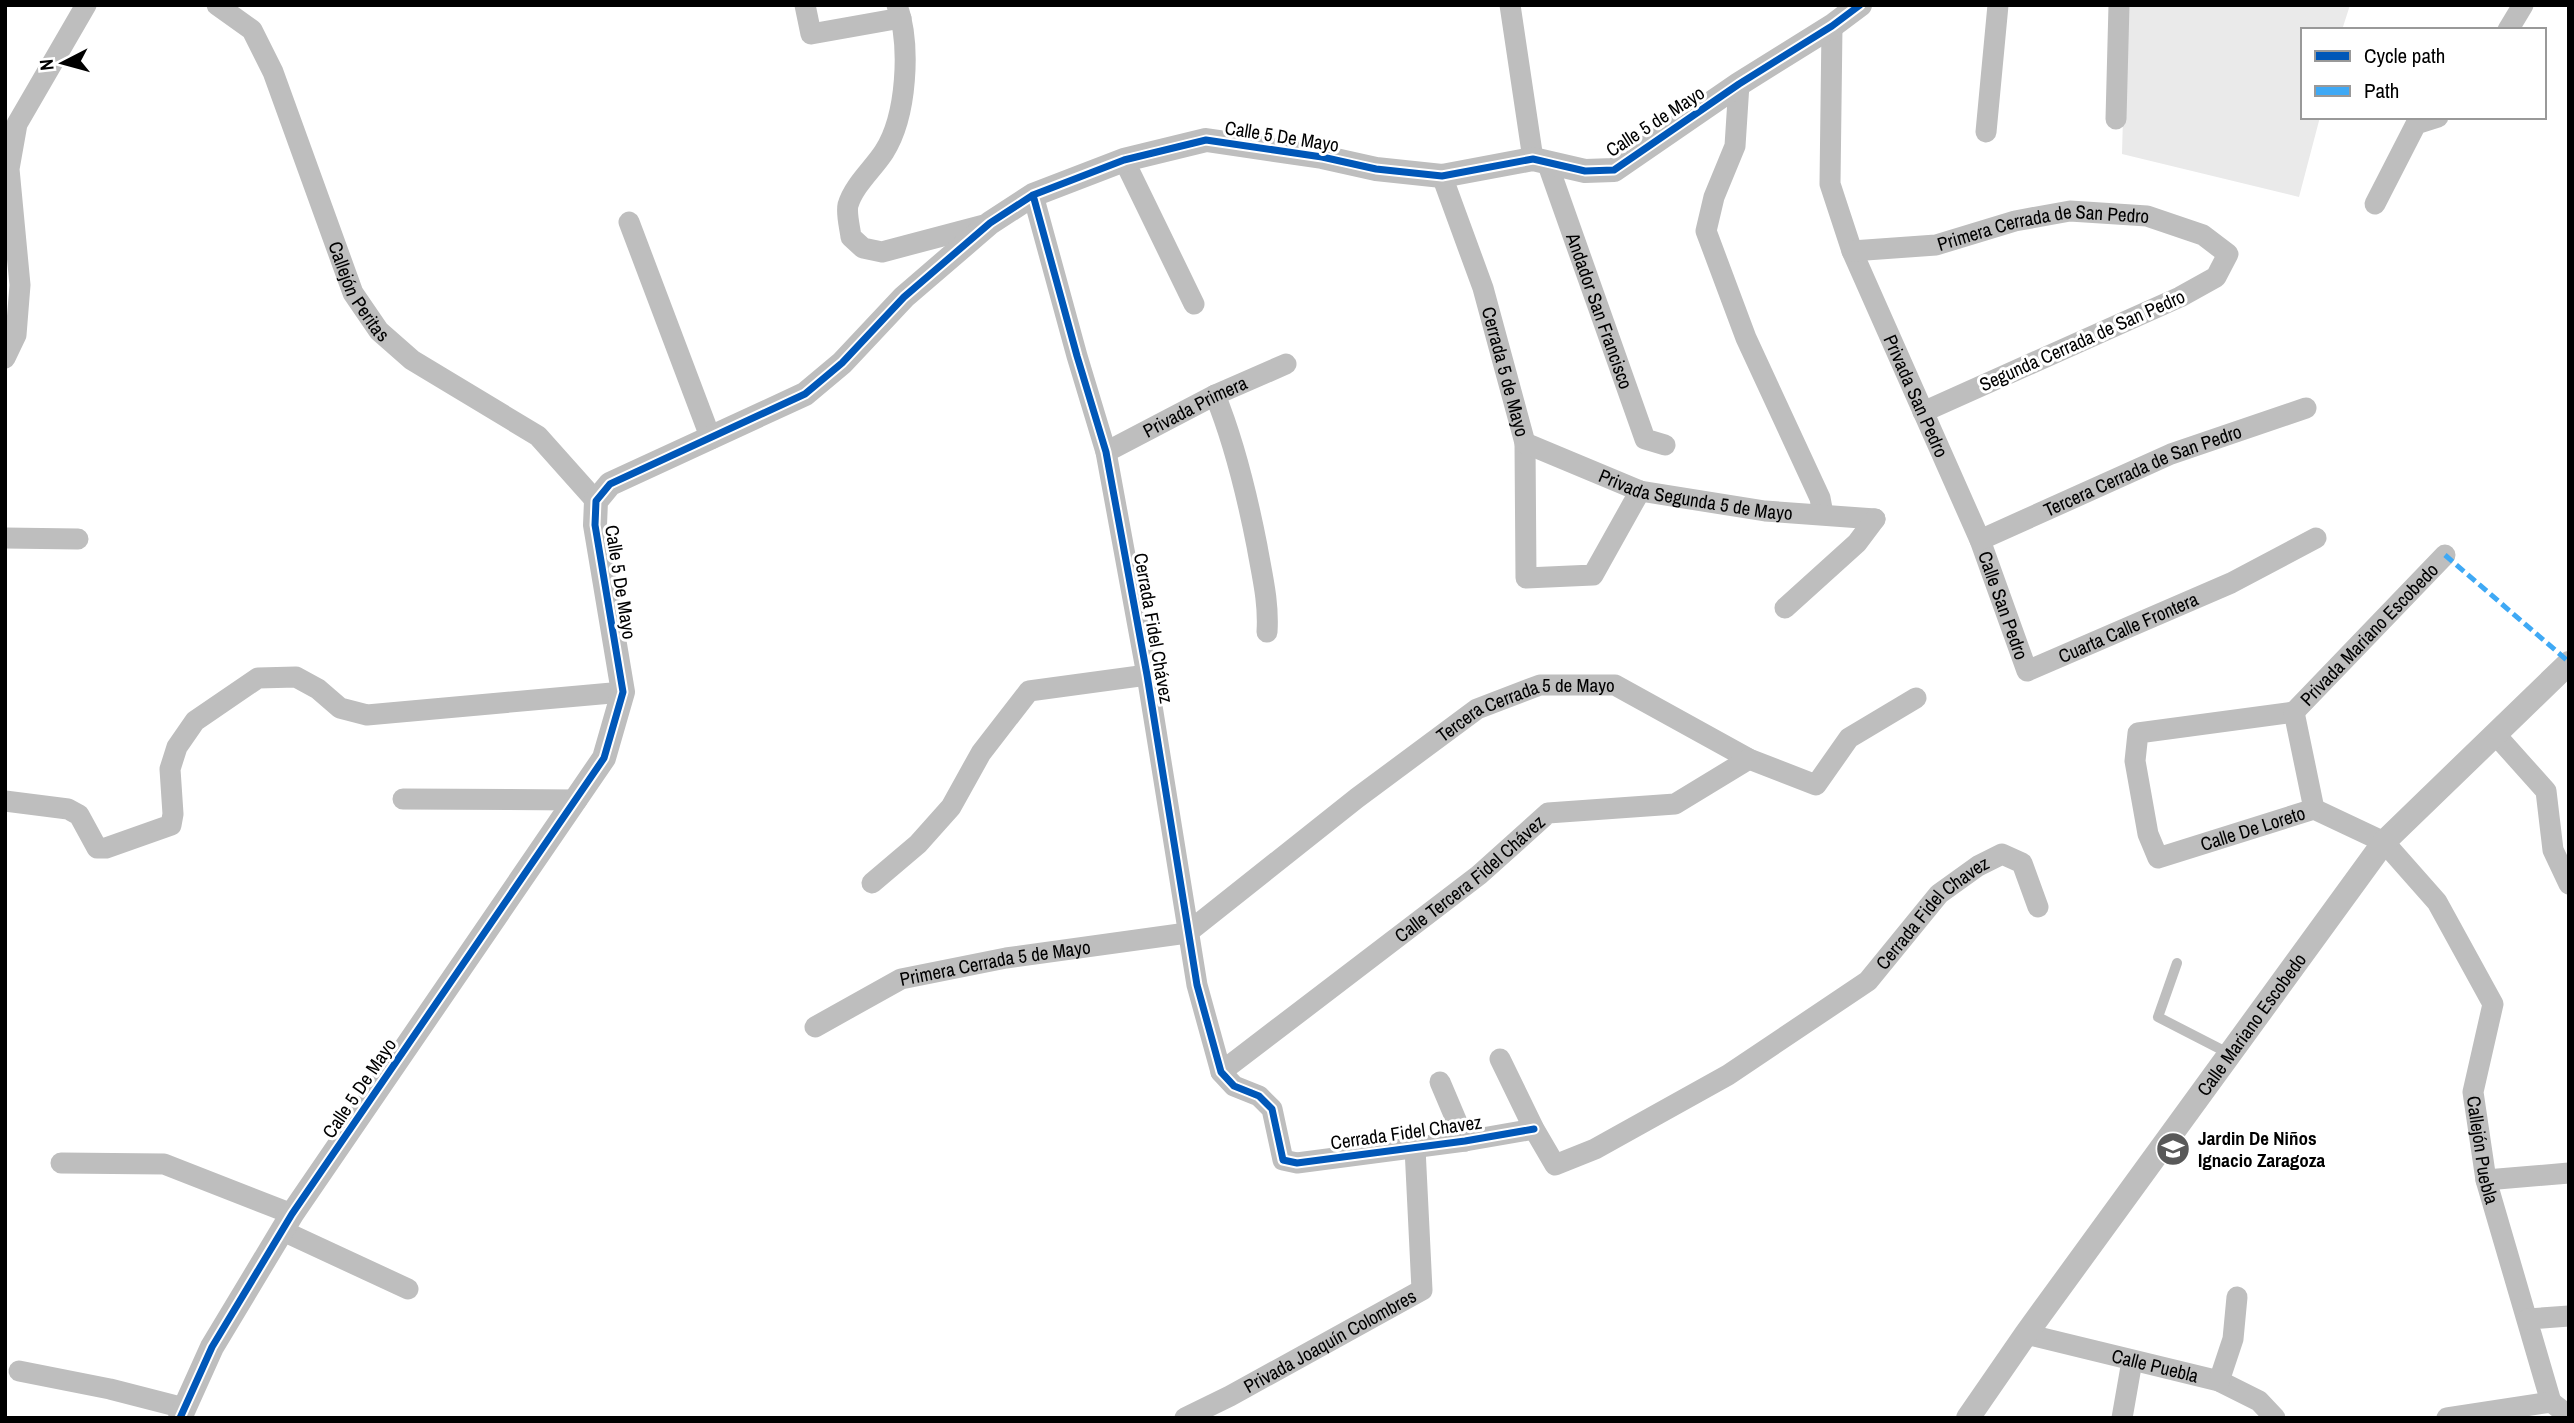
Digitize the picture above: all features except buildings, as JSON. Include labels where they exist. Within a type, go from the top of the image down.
[{"type":"street","points":[[5,358],[16,335],[20,285],[9,169],[18,124],[86,5]]},
{"type":"street","name":"Callejón Peritas","points":[[217,5],[252,30],[273,72],[353,293],[379,331],[412,360],[538,436],[596,501]]},
{"type":"street","points":[[805,5],[811,34],[899,12],[905,71],[899,112],[885,150],[860,182],[848,206],[851,237],[863,248],[882,252],[990,223]]},
{"type":"street","points":[[1510,5],[1540,160]]},
{"type":"street","name":"Calle 5 de Mayo","points":[[1442,176],[1540,160],[1585,170],[1614,170],[1860,5]]},
{"type":"street","points":[[1986,132],[1998,5]]},
{"type":"street","points":[[2116,119],[2119,5]]},
{"type":"street","points":[[2509,28],[2523,5]]},
{"type":"street","name":"Privada San Pedro","points":[[1832,26],[1830,184],[1852,251],[1980,540]]},
{"type":"street","points":[[1739,84],[1735,146],[1714,197],[1706,231],[1746,338],[1820,498],[1824,513]]},
{"type":"street","points":[[2375,204],[2416,124],[2432,119]]},
{"type":"street","name":"Calle 5 De Mayo","points":[[182,1413],[212,1347],[287,1222],[604,758],[623,692],[595,524],[596,501],[610,484],[805,394],[842,363],[904,297],[990,223],[1033,195],[1124,160],[1206,140],[1322,157],[1376,169],[1442,176]]},
{"type":"street","points":[[1124,160],[1194,304]]},
{"type":"street","name":"Andador San Francisco","points":[[1540,160],[1645,439],[1665,445]]},
{"type":"street","name":"Cerrada 5 de Mayo","points":[[1442,176],[1483,288],[1525,443],[1525,578],[1593,575],[1640,491]]},
{"type":"street","name":"Cerrada Fidel Chávez","points":[[1033,195],[1106,452],[1147,675],[1187,933],[1197,985],[1221,1072]]},
{"type":"street","name":"Primera Cerrada de San Pedro","points":[[1852,251],[1936,245],[2015,221],[2070,211],[2147,216],[2203,234],[2228,254]]},
{"type":"street","points":[[629,222],[711,439]]},
{"type":"street","name":"Segunda Cerrada de San Pedro","points":[[1923,412],[2180,297],[2216,277],[2228,254]]},
{"type":"street","name":"Privada Primera","points":[[1106,452],[1215,396],[1286,364]]},
{"type":"street","points":[[1215,396],[1228,426],[1250,514],[1269,607],[1267,632]]},
{"type":"street","name":"Tercera Cerrada de San Pedro","points":[[1980,540],[2171,454],[2306,408]]},
{"type":"street","name":"Privada Segunda 5 de Mayo","points":[[1525,443],[1640,491],[1765,511],[1824,513],[1875,519],[1857,543],[1785,608]]},
{"type":"street","points":[[5,538],[78,539]]},
{"type":"street","name":"Cuarta Calle Frontera","points":[[2027,671],[2231,583],[2316,538]]},
{"type":"street","name":"Calle San Pedro","points":[[1980,540],[2027,671]]},
{"type":"street","name":"Privada Mariano Escobedo","points":[[2294,712],[2445,555]]},
{"type":"street","name":"Calle Mariano Escobedo","points":[[1968,1418],[2026,1334],[2384,842],[2569,663]]},
{"type":"street","points":[[872,883],[918,844],[951,807],[981,753],[1029,691],[1147,675]]},
{"type":"street","points":[[5,802],[68,809],[79,815],[97,848],[106,848],[172,825],[170,769],[177,747],[195,721],[258,678],[296,677],[318,689],[340,708],[367,715],[623,692]]},
{"type":"street","name":"Tercera Cerrada 5 de Mayo","points":[[1187,933],[1357,798],[1477,709],[1540,685],[1615,685],[1749,759],[1816,785],[1849,738],[1916,698]]},
{"type":"street","points":[[2294,712],[2314,809]]},
{"type":"street","name":"Calle De Loreto","points":[[2294,712],[2138,733],[2135,761],[2148,834],[2158,858],[2314,809],[2384,842]]},
{"type":"street","points":[[2495,734],[2546,791],[2553,850],[2569,884]]},
{"type":"street","name":"Calle Tercera Fidel Chávez","points":[[1221,1072],[1479,875],[1548,813],[1675,804],[1749,759]]},
{"type":"street","points":[[403,799],[577,800]]},
{"type":"street","name":"Callejón Puebla","points":[[2384,842],[2437,902],[2493,1004],[2473,1092],[2486,1180],[2551,1402]]},
{"type":"street","name":"Cerrada Fidel Chavez","points":[[1500,1059],[1555,1165],[1595,1149],[1728,1075],[1868,981],[1939,894],[1978,866],[2002,854],[2022,863],[2038,907]]},
{"type":"street","name":"Primera Cerrada 5 de Mayo","points":[[815,1027],[901,979],[1006,958],[1187,933]]},
{"type":"street","name":"Cerrada Fidel Chavez","points":[[1221,1072],[1234,1086],[1259,1097],[1272,1109],[1283,1160],[1297,1163],[1534,1129]]},
{"type":"street","points":[[1440,1082],[1465,1141]]},
{"type":"street","name":"Privada Joaquín Colombres","points":[[1185,1418],[1422,1290],[1415,1148]]},
{"type":"street","points":[[61,1163],[164,1164],[287,1222],[408,1289]]},
{"type":"street","points":[[2486,1180],[2569,1173]]},
{"type":"street","points":[[2219,1381],[2233,1339],[2237,1297]]},
{"type":"street","points":[[2528,1319],[2569,1316]]},
{"type":"street","name":"Calle Puebla","points":[[2026,1334],[2219,1381],[2259,1401],[2274,1418]]},
{"type":"street","points":[[2122,1418],[2133,1360]]},
{"type":"street","points":[[19,1371],[110,1389],[182,1413]]},
{"type":"street","points":[[2447,1418],[2551,1402],[2569,1416]]},
{"type":"lane","points":[[2177,963],[2158,1017],[2230,1054]]},
{"type":"shaded area","points":[[2126,5],[2350,5],[2343,28],[2301,28],[2301,119],[2319,119],[2299,197],[2122,154]]},
{"type":"marked path","points":[[2445,555],[2569,662]]},
{"type":"cycle path","points":[[180,1418],[212,1347],[292,1214],[604,758],[623,692],[595,525],[596,501],[610,484],[805,394],[842,363],[904,297],[990,223],[1033,195],[1124,160],[1206,140],[1322,157],[1376,169],[1442,176],[1533,159],[1585,171],[1614,170],[1860,5]]},
{"type":"cycle path","points":[[1033,195],[1106,452],[1147,675],[1197,985],[1221,1072],[1234,1086],[1259,1096],[1272,1109],[1283,1160],[1297,1163],[1534,1129]]},
{"type":"place","name":"Jardin De Niños Ignacio Zaragoza","points":[[2173,1149]]}]
